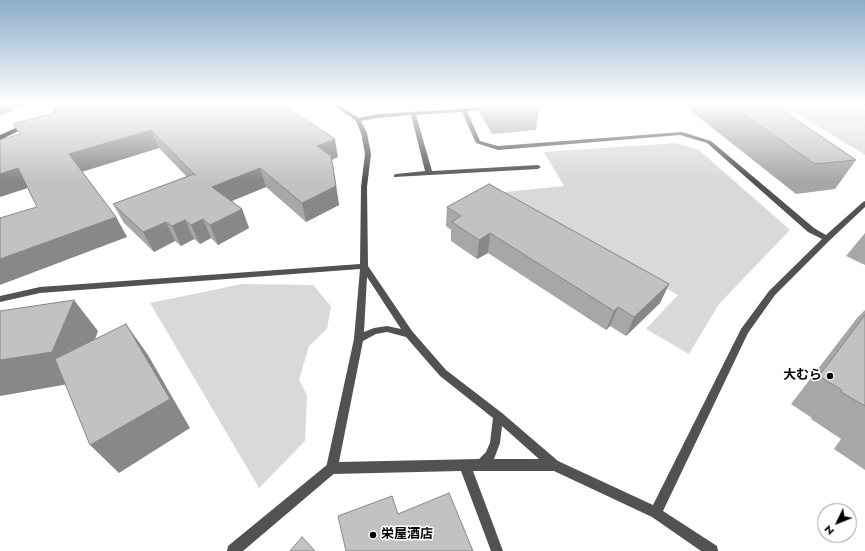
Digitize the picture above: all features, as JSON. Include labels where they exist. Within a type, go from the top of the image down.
[{"type":"main road","points":[[0,138],[18,130]]},
{"type":"street","points":[[233,551],[332,468],[359,339],[364,266],[364,187],[368,154],[362,130]]},
{"type":"street","points":[[417,130],[429,173]]},
{"type":"street","points":[[473,130],[478,142],[498,148],[680,133],[709,142],[811,230],[827,238]]},
{"type":"street","points":[[396,176],[538,167]]},
{"type":"street","points":[[656,513],[744,331],[772,293],[827,238],[865,203]]},
{"type":"street","points":[[0,298],[40,290],[364,266]]},
{"type":"street","points":[[364,266],[409,334],[443,373],[498,416],[554,465],[656,513],[712,551]]},
{"type":"street","points":[[359,339],[374,331],[388,329],[409,334]]},
{"type":"street","points":[[482,465],[490,456],[495,443],[498,416]]},
{"type":"street","points":[[332,468],[554,465]]},
{"type":"street","points":[[466,466],[497,551]]},
{"type":"shaded area","points":[[823,130],[865,130],[865,155]]},
{"type":"shaded area","points":[[676,143],[699,150],[790,230],[719,304],[689,354],[646,329],[678,295],[495,193],[564,186],[544,152]]},
{"type":"shaded area","points":[[242,284],[313,285],[331,306],[327,329],[309,346],[299,380],[307,395],[305,441],[259,488],[150,303]]},
{"type":"building","points":[[17,130],[321,130],[335,139],[317,146],[331,156],[336,186],[302,203],[260,168],[212,187],[242,209],[210,225],[203,219],[191,225],[185,220],[172,226],[166,222],[143,232],[113,204],[194,174],[196,176],[151,130],[69,154],[116,217],[0,259],[0,218],[37,207],[18,168],[0,174],[0,140],[20,134]]},
{"type":"building","points":[[766,130],[811,130],[856,160],[815,164]]},
{"type":"building","points":[[489,184],[669,284],[634,317],[618,307],[614,311],[490,233],[479,240],[452,222],[461,216],[447,207]]},
{"type":"building","points":[[74,300],[52,352],[0,360],[0,311]]},
{"type":"building","points":[[865,315],[865,406],[841,392],[842,390],[819,376]]},
{"type":"building","points":[[126,324],[170,399],[90,445],[55,359]]},
{"type":"building","points":[[449,493],[473,551],[346,551],[338,516],[392,496],[398,514]]},
{"type":"building","points":[[302,537],[315,551],[290,551]]},
{"type":"place","name":"大むら","points":[[830,376]]},
{"type":"place","name":"栄屋酒店","points":[[373,535]]}]
